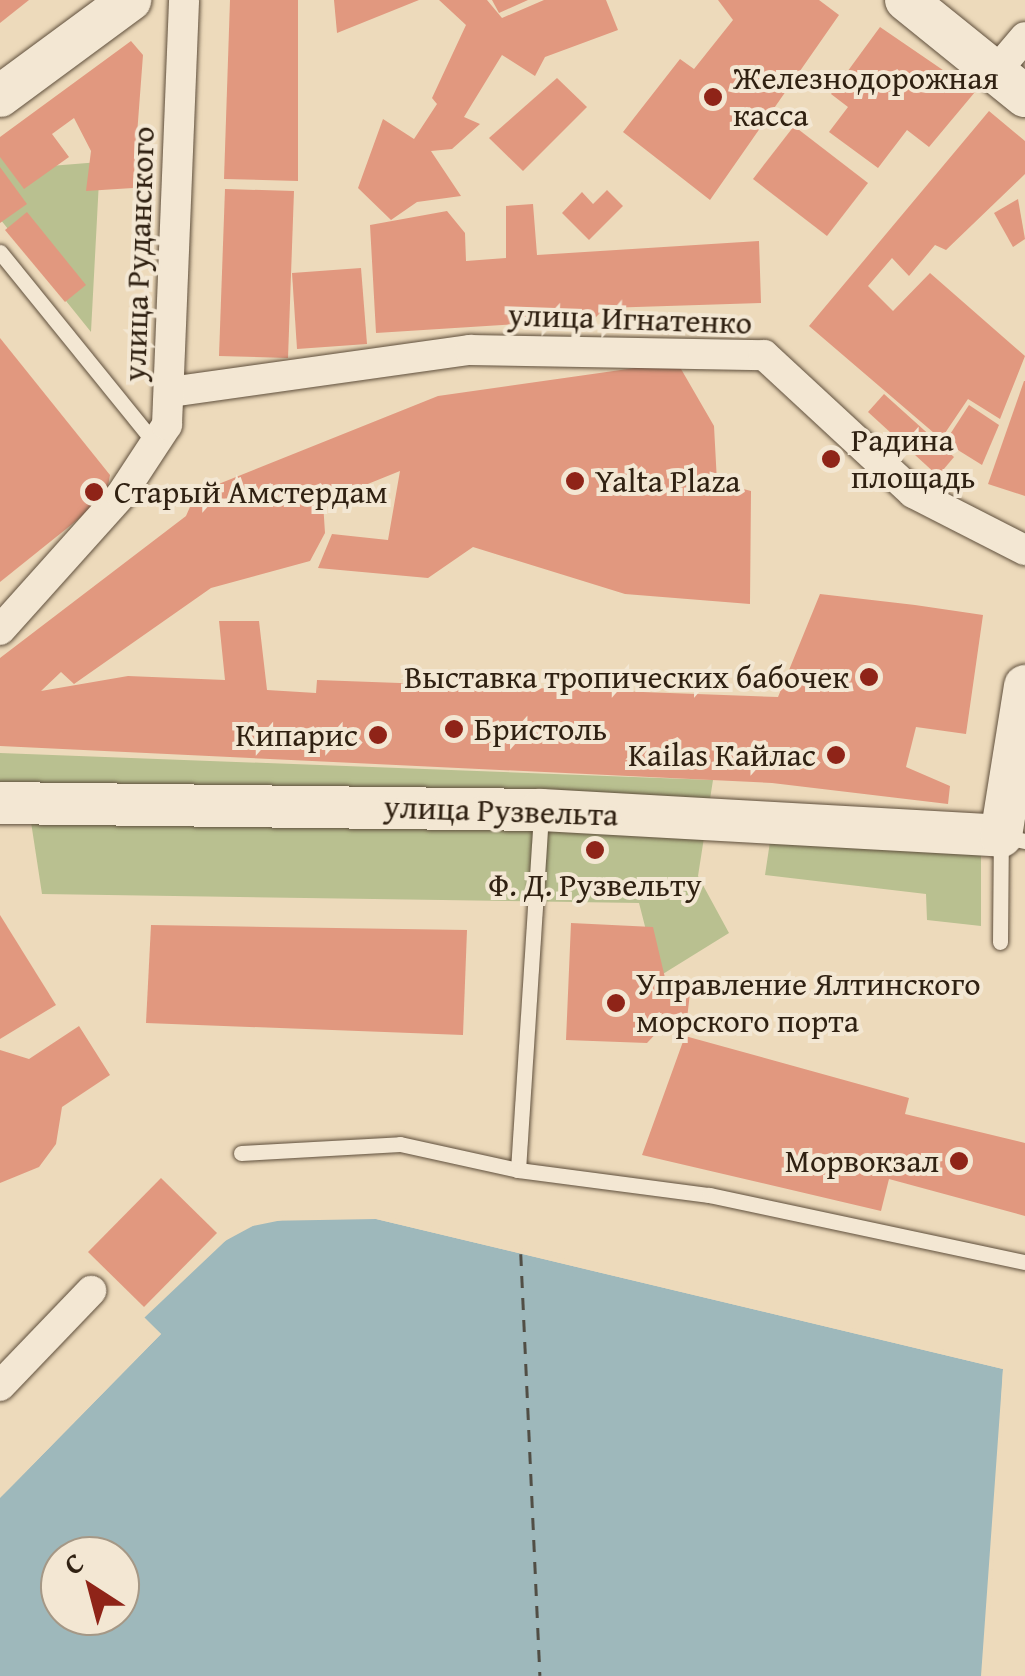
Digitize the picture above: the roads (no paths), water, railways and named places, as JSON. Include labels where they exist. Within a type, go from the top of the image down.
[{"type":"main road","points":[[0,96],[130,0]]},
{"type":"main road","points":[[906,0],[1011,84]]},
{"type":"main road","points":[[1013,838],[1025,686]]},
{"type":"main road","name":"улица Рузвельта","points":[[0,804],[541,810],[1013,838]]},
{"type":"street","name":"улица Руданского","points":[[0,630],[121,495],[158,447],[170,392],[166,328],[184,0]]},
{"type":"street","points":[[1011,84],[1025,36]]},
{"type":"street","name":"улица Игнатенко","points":[[170,392],[470,350],[764,356],[913,493],[1025,550]]},
{"type":"street","points":[[0,1386],[92,1291]]},
{"type":"lane","points":[[0,252],[158,447]]},
{"type":"lane","points":[[518,1170],[541,810]]},
{"type":"lane","points":[[1000,942],[1013,838]]},
{"type":"lane","points":[[241,1153],[400,1144],[518,1170],[709,1195],[1025,1262]]},
{"type":"water","points":[[292,1218],[376,1219],[1003,1369],[981,1676],[0,1676],[0,1498],[161,1334],[144,1318],[238,1229]]},
{"type":"place","name":"Железнодорожная касса","points":[[713,97]]},
{"type":"place","name":"Радина площадь","points":[[831,459]]},
{"type":"place","name":"Yalta Plaza","points":[[575,481]]},
{"type":"place","name":"Старый Амстердам","points":[[94,492]]},
{"type":"place","name":"Выставка тропических бабочек","points":[[869,677]]},
{"type":"place","name":"Бристоль","points":[[454,729]]},
{"type":"place","name":"Кипариc","points":[[378,735]]},
{"type":"place","name":"Kailas Кайлас","points":[[836,755]]},
{"type":"place","name":"Ф. Д. Рузвельту","points":[[595,850]]},
{"type":"place","name":"Управление Ялтинского морского порта","points":[[616,1003]]},
{"type":"place","name":"Морвокзал","points":[[959,1161]]}]
